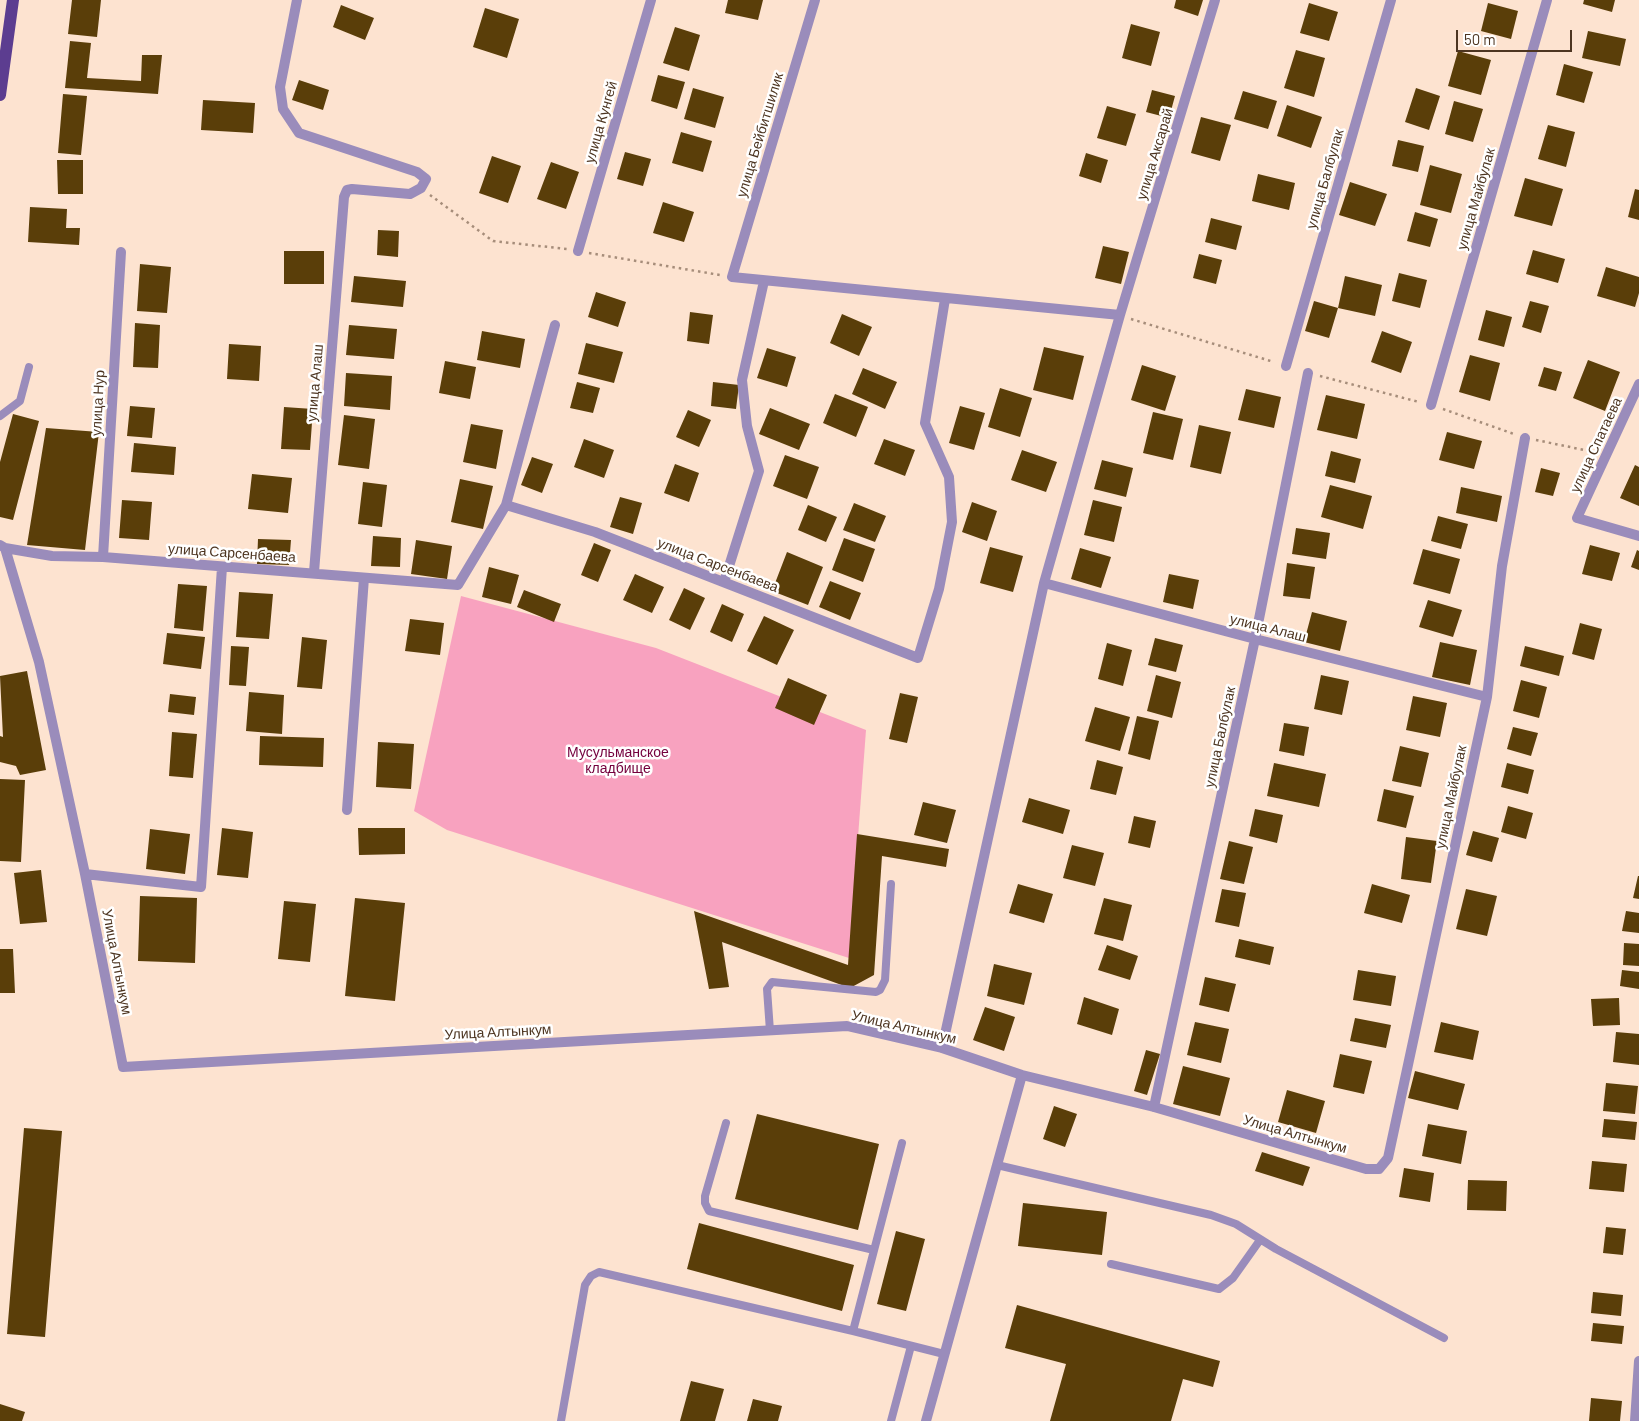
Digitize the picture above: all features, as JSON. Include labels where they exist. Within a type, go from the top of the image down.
[{"type":"main road","points":[[0,95],[13,0]]},
{"type":"street","name":"улица Алаш","points":[[297,0],[280,87],[283,109],[299,133],[417,172],[426,179],[421,188],[410,194],[352,189],[347,190],[344,196],[314,572]]},
{"type":"street","name":"улица Кунгей","points":[[578,251],[651,0]]},
{"type":"street","name":"улица Бейбитшилик","points":[[764,281],[732,277],[815,0]]},
{"type":"street","name":"улица Аксарай","points":[[942,1048],[1044,583],[1120,315],[1216,0]]},
{"type":"street","name":"улица Балбулак","points":[[1286,366],[1391,0]]},
{"type":"street","name":"улица Майбулак","points":[[1432,405],[1547,0]]},
{"type":"street","name":"улица Нур","points":[[103,557],[121,252]]},
{"type":"street","points":[[724,582],[759,471],[747,426],[742,380],[764,281],[1120,315]]},
{"type":"street","name":"улица Сарсенбаева","points":[[3,547],[52,556],[103,557],[222,567],[314,572],[458,585],[506,505],[595,532],[918,658],[939,589],[952,522],[949,477],[925,423],[945,299]]},
{"type":"street","points":[[506,505],[556,325]]},
{"type":"street","name":"улица Балбулак","points":[[1154,1107],[1255,639],[1308,373]]},
{"type":"street","name":"улица Спатаева","points":[[1639,384],[1577,518],[1639,536]]},
{"type":"street","name":"улица Майбулак","points":[[1388,1158],[1487,697],[1502,566],[1525,438]]},
{"type":"street","name":"Улица Алтынкум","points":[[3,547],[39,662],[85,874],[123,1067],[848,1026],[942,1048],[1022,1075],[1154,1107],[1366,1169],[1379,1168],[1388,1158]]},
{"type":"street","points":[[85,874],[201,887],[222,567]]},
{"type":"street","points":[[346,810],[364,578]]},
{"type":"street","name":"улица Алаш","points":[[1044,583],[1255,639],[1487,697]]},
{"type":"street","points":[[926,1421],[1022,1075]]},
{"type":"street","points":[[1635,1421],[1639,1361]]},
{"type":"lane","points":[[0,416],[20,401],[29,367]]},
{"type":"lane","points":[[770,1031],[767,989],[772,982],[876,992],[880,990],[885,980],[891,884]]},
{"type":"lane","points":[[726,1123],[705,1196],[705,1203],[709,1211],[874,1250]]},
{"type":"lane","points":[[853,1330],[902,1143]]},
{"type":"lane","points":[[997,1165],[1211,1216],[1236,1224],[1260,1240],[1444,1338]]},
{"type":"lane","points":[[1111,1264],[1219,1289],[1234,1278],[1260,1240]]},
{"type":"lane","points":[[561,1421],[585,1285],[591,1276],[599,1272],[853,1330],[944,1354]]},
{"type":"lane","points":[[891,1421],[911,1346]]},
{"type":"path","points":[[1120,315],[1286,366]]},
{"type":"path","points":[[1308,373],[1432,405],[1525,438],[1606,454]]},
{"type":"green space","name":"Мусульманское кладбище","points":[[461,596],[656,648],[866,730],[849,958],[447,830],[414,811]]},
{"type":"building","points":[[72,0],[101,0],[97,37],[68,34]]},
{"type":"building","points":[[728,0],[763,0],[758,20],[725,13]]},
{"type":"building","points":[[1176,0],[1203,0],[1198,16],[1174,8]]},
{"type":"building","points":[[1584,0],[1615,0],[1612,12],[1583,4]]},
{"type":"building","points":[[1309,3],[1338,12],[1329,41],[1300,33]]},
{"type":"building","points":[[1488,3],[1518,11],[1511,39],[1481,31]]},
{"type":"building","points":[[341,5],[374,18],[365,40],[333,27]]},
{"type":"building","points":[[485,8],[519,19],[507,58],[473,47]]},
{"type":"building","points":[[1131,24],[1160,32],[1151,66],[1122,58]]},
{"type":"building","points":[[675,27],[700,35],[689,71],[663,63]]},
{"type":"building","points":[[1588,31],[1626,39],[1620,66],[1582,58]]},
{"type":"building","points":[[70,41],[91,43],[87,78],[141,81],[142,55],[162,55],[158,94],[65,88]]},
{"type":"building","points":[[1296,50],[1325,58],[1314,97],[1284,88]]},
{"type":"building","points":[[1458,51],[1491,60],[1481,95],[1448,86]]},
{"type":"building","points":[[1564,64],[1593,72],[1584,103],[1556,95]]},
{"type":"building","points":[[658,75],[685,82],[677,109],[651,101]]},
{"type":"building","points":[[299,80],[329,90],[323,110],[292,100]]},
{"type":"building","points":[[693,88],[724,97],[715,128],[684,119]]},
{"type":"building","points":[[1416,88],[1440,96],[1429,130],[1405,122]]},
{"type":"building","points":[[1152,90],[1175,96],[1169,118],[1146,112]]},
{"type":"building","points":[[1243,91],[1277,101],[1268,129],[1234,119]]},
{"type":"building","points":[[63,94],[87,96],[81,155],[58,153]]},
{"type":"building","points":[[203,100],[255,103],[253,133],[201,130]]},
{"type":"building","points":[[1454,101],[1483,109],[1473,142],[1445,134]]},
{"type":"building","points":[[1287,105],[1322,117],[1311,148],[1277,136]]},
{"type":"building","points":[[1107,106],[1136,114],[1126,146],[1097,138]]},
{"type":"building","points":[[1201,117],[1231,125],[1220,161],[1191,153]]},
{"type":"building","points":[[1548,125],[1575,132],[1566,167],[1538,159]]},
{"type":"building","points":[[681,132],[712,141],[703,172],[672,163]]},
{"type":"building","points":[[1398,140],[1424,146],[1418,172],[1392,166]]},
{"type":"building","points":[[625,152],[651,159],[643,186],[617,179]]},
{"type":"building","points":[[1086,153],[1108,160],[1101,183],[1079,176]]},
{"type":"building","points":[[492,156],[521,166],[508,203],[479,193]]},
{"type":"building","points":[[57,160],[83,160],[83,194],[58,194]]},
{"type":"building","points":[[551,162],[579,172],[566,209],[537,199]]},
{"type":"building","points":[[1430,165],[1462,174],[1451,213],[1420,205]]},
{"type":"building","points":[[1258,174],[1295,183],[1289,210],[1252,201]]},
{"type":"building","points":[[1525,178],[1563,189],[1552,226],[1514,216]]},
{"type":"building","points":[[1350,182],[1387,194],[1375,226],[1339,215]]},
{"type":"building","points":[[1635,189],[1639,190],[1639,220],[1628,217]]},
{"type":"building","points":[[663,202],[694,212],[684,242],[653,233]]},
{"type":"building","points":[[30,207],[67,209],[66,228],[80,228],[79,245],[28,242]]},
{"type":"building","points":[[1415,212],[1438,219],[1430,247],[1407,241]]},
{"type":"building","points":[[1211,218],[1242,226],[1236,250],[1205,242]]},
{"type":"building","points":[[378,230],[399,231],[398,257],[377,255]]},
{"type":"building","points":[[1103,246],[1129,252],[1121,284],[1095,278]]},
{"type":"building","points":[[1533,250],[1565,259],[1558,283],[1526,274]]},
{"type":"building","points":[[284,251],[324,251],[324,284],[284,284]]},
{"type":"building","points":[[1199,254],[1222,260],[1216,284],[1193,278]]},
{"type":"building","points":[[140,264],[171,267],[167,313],[137,311]]},
{"type":"building","points":[[1606,267],[1639,277],[1639,293],[1635,307],[1597,296]]},
{"type":"building","points":[[1399,273],[1427,280],[1420,308],[1392,301]]},
{"type":"building","points":[[354,276],[406,281],[403,307],[351,302]]},
{"type":"building","points":[[1345,276],[1382,285],[1375,316],[1338,308]]},
{"type":"building","points":[[596,292],[626,302],[618,327],[588,317]]},
{"type":"building","points":[[1314,301],[1338,308],[1329,338],[1305,331]]},
{"type":"building","points":[[1530,301],[1549,306],[1541,333],[1522,327]]},
{"type":"building","points":[[1486,310],[1512,317],[1504,347],[1478,340]]},
{"type":"building","points":[[690,312],[713,315],[709,344],[687,341]]},
{"type":"building","points":[[842,314],[872,327],[859,356],[830,343]]},
{"type":"building","points":[[135,323],[160,325],[158,368],[133,367]]},
{"type":"building","points":[[349,325],[397,329],[394,359],[346,355]]},
{"type":"building","points":[[482,331],[525,339],[520,368],[477,360]]},
{"type":"building","points":[[1382,331],[1412,342],[1401,373],[1371,362]]},
{"type":"building","points":[[586,343],[623,352],[614,383],[578,374]]},
{"type":"building","points":[[229,344],[261,346],[259,381],[227,379]]},
{"type":"building","points":[[1044,347],[1084,356],[1073,400],[1033,390]]},
{"type":"building","points":[[767,348],[796,357],[787,387],[757,378]]},
{"type":"building","points":[[1470,355],[1500,363],[1490,401],[1459,392]]},
{"type":"building","points":[[1588,360],[1620,372],[1605,411],[1573,398]]},
{"type":"building","points":[[445,361],[476,367],[470,399],[439,393]]},
{"type":"building","points":[[1142,365],[1176,376],[1165,411],[1131,400]]},
{"type":"building","points":[[1544,367],[1562,372],[1556,391],[1538,386]]},
{"type":"building","points":[[863,368],[897,382],[885,409],[852,394]]},
{"type":"building","points":[[346,373],[392,376],[390,410],[344,406]]},
{"type":"building","points":[[577,382],[600,388],[593,413],[570,408]]},
{"type":"building","points":[[713,382],[739,385],[736,409],[711,406]]},
{"type":"building","points":[[1000,388],[1032,398],[1020,437],[988,427]]},
{"type":"building","points":[[1246,389],[1281,397],[1274,428],[1238,420]]},
{"type":"building","points":[[835,394],[868,407],[856,437],[823,423]]},
{"type":"building","points":[[1326,395],[1365,404],[1357,439],[1317,430]]},
{"type":"building","points":[[130,406],[155,408],[152,438],[127,436]]},
{"type":"building","points":[[960,406],[985,413],[974,450],[949,443]]},
{"type":"building","points":[[284,407],[313,409],[310,450],[281,449]]},
{"type":"building","points":[[770,408],[810,424],[799,450],[759,434]]},
{"type":"building","points":[[688,410],[711,420],[699,447],[676,437]]},
{"type":"building","points":[[1153,412],[1183,419],[1173,460],[1143,453]]},
{"type":"building","points":[[13,414],[39,421],[13,520],[0,517],[0,462]]},
{"type":"building","points":[[344,415],[375,419],[369,469],[338,465]]},
{"type":"building","points":[[471,424],[503,430],[496,469],[463,462]]},
{"type":"building","points":[[1199,425],[1231,432],[1221,474],[1190,467]]},
{"type":"building","points":[[46,428],[99,432],[85,550],[27,545]]},
{"type":"building","points":[[1447,432],[1482,441],[1474,469],[1439,460]]},
{"type":"building","points":[[584,439],[614,450],[604,478],[574,467]]},
{"type":"building","points":[[884,439],[915,450],[905,476],[874,464]]},
{"type":"building","points":[[134,443],[176,447],[174,475],[131,472]]},
{"type":"building","points":[[1022,450],[1057,462],[1046,492],[1011,480]]},
{"type":"building","points":[[1331,451],[1361,459],[1355,483],[1325,476]]},
{"type":"building","points":[[785,455],[819,467],[807,499],[773,486]]},
{"type":"building","points":[[532,457],[553,464],[542,493],[521,485]]},
{"type":"building","points":[[1102,460],[1133,468],[1126,497],[1094,489]]},
{"type":"building","points":[[675,464],[699,473],[689,502],[664,493]]},
{"type":"building","points":[[1635,465],[1639,467],[1639,506],[1620,498]]},
{"type":"building","points":[[1541,468],[1560,473],[1553,496],[1535,492]]},
{"type":"building","points":[[252,474],[292,478],[288,513],[248,509]]},
{"type":"building","points":[[460,479],[493,486],[483,529],[451,522]]},
{"type":"building","points":[[363,482],[387,485],[382,527],[358,524]]},
{"type":"building","points":[[1330,485],[1372,496],[1363,529],[1321,517]]},
{"type":"building","points":[[1461,487],[1502,496],[1497,522],[1456,513]]},
{"type":"building","points":[[620,497],[642,503],[633,534],[610,527]]},
{"type":"building","points":[[122,500],[152,502],[149,540],[119,538]]},
{"type":"building","points":[[1093,500],[1122,507],[1114,542],[1084,535]]},
{"type":"building","points":[[972,502],[997,511],[987,541],[962,532]]},
{"type":"building","points":[[854,503],[886,516],[875,542],[843,530]]},
{"type":"building","points":[[808,505],[837,517],[826,542],[798,530]]},
{"type":"building","points":[[1438,516],[1468,524],[1461,549],[1431,541]]},
{"type":"building","points":[[1296,528],[1330,533],[1326,559],[1292,554]]},
{"type":"building","points":[[373,536],[401,538],[400,567],[371,566]]},
{"type":"building","points":[[844,538],[875,549],[863,582],[832,570]]},
{"type":"building","points":[[258,539],[291,540],[289,565],[257,564]]},
{"type":"building","points":[[416,540],[452,546],[447,579],[411,574]]},
{"type":"building","points":[[594,543],[611,550],[598,582],[581,575]]},
{"type":"building","points":[[1590,545],[1620,553],[1612,581],[1582,574]]},
{"type":"building","points":[[990,547],[1023,556],[1013,592],[980,583]]},
{"type":"building","points":[[1080,548],[1111,557],[1101,588],[1071,579]]},
{"type":"building","points":[[1423,549],[1460,559],[1450,594],[1413,584]]},
{"type":"building","points":[[1637,550],[1639,551],[1639,570],[1631,567]]},
{"type":"building","points":[[787,552],[823,567],[808,605],[772,591]]},
{"type":"building","points":[[1287,563],[1315,567],[1310,599],[1283,596]]},
{"type":"building","points":[[489,567],[519,575],[511,604],[482,597]]},
{"type":"building","points":[[635,574],[664,587],[652,613],[623,600]]},
{"type":"building","points":[[1169,574],[1199,580],[1193,609],[1163,602]]},
{"type":"building","points":[[830,581],[861,593],[850,620],[819,607]]},
{"type":"building","points":[[178,584],[207,586],[203,631],[174,628]]},
{"type":"building","points":[[684,588],[705,598],[690,630],[669,620]]},
{"type":"building","points":[[524,590],[561,604],[554,622],[517,607]]},
{"type":"building","points":[[239,592],[273,594],[269,639],[236,637]]},
{"type":"building","points":[[1428,600],[1462,610],[1453,637],[1419,627]]},
{"type":"building","points":[[722,604],[744,614],[732,642],[710,632]]},
{"type":"building","points":[[1312,612],[1347,621],[1340,651],[1304,642]]},
{"type":"building","points":[[764,616],[794,630],[777,665],[747,651]]},
{"type":"building","points":[[410,619],[444,623],[440,655],[405,651]]},
{"type":"building","points":[[1580,623],[1602,629],[1594,660],[1572,654]]},
{"type":"building","points":[[167,633],[205,637],[201,669],[163,664]]},
{"type":"building","points":[[302,637],[327,640],[322,689],[297,687]]},
{"type":"building","points":[[1155,638],[1183,645],[1176,672],[1148,665]]},
{"type":"building","points":[[1440,642],[1477,650],[1470,685],[1432,677]]},
{"type":"building","points":[[1107,643],[1132,650],[1123,686],[1098,679]]},
{"type":"building","points":[[231,646],[249,647],[246,686],[229,685]]},
{"type":"building","points":[[1525,646],[1564,656],[1559,676],[1520,666]]},
{"type":"building","points":[[27,671],[46,770],[20,775],[16,766],[0,762],[0,736],[3,737],[0,676]]},
{"type":"building","points":[[1156,675],[1181,682],[1172,718],[1147,711]]},
{"type":"building","points":[[1321,675],[1349,681],[1342,715],[1314,709]]},
{"type":"building","points":[[788,678],[827,695],[814,725],[775,708]]},
{"type":"building","points":[[1521,680],[1547,687],[1539,718],[1513,711]]},
{"type":"building","points":[[249,692],[284,695],[282,734],[246,731]]},
{"type":"building","points":[[900,693],[918,697],[907,743],[889,739]]},
{"type":"building","points":[[170,694],[196,697],[194,715],[168,712]]},
{"type":"building","points":[[1413,696],[1447,703],[1440,737],[1406,730]]},
{"type":"building","points":[[1095,707],[1130,717],[1120,751],[1085,741]]},
{"type":"building","points":[[1137,716],[1159,721],[1150,760],[1128,754]]},
{"type":"building","points":[[1284,723],[1309,727],[1304,756],[1279,751]]},
{"type":"building","points":[[1513,727],[1538,733],[1531,756],[1507,749]]},
{"type":"building","points":[[172,732],[197,734],[193,778],[169,776]]},
{"type":"building","points":[[260,736],[324,738],[323,767],[259,765]]},
{"type":"building","points":[[378,742],[414,744],[411,789],[376,787]]},
{"type":"building","points":[[1400,746],[1429,753],[1421,787],[1392,781]]},
{"type":"building","points":[[1097,760],[1123,767],[1116,795],[1090,789]]},
{"type":"building","points":[[1274,763],[1326,774],[1319,807],[1267,796]]},
{"type":"building","points":[[1507,763],[1534,770],[1528,794],[1501,787]]},
{"type":"building","points":[[0,779],[25,780],[21,862],[0,861]]},
{"type":"building","points":[[1384,789],[1414,796],[1406,828],[1377,821]]},
{"type":"building","points":[[1029,798],[1070,810],[1063,834],[1022,822]]},
{"type":"building","points":[[923,802],[956,810],[947,843],[914,835]]},
{"type":"building","points":[[1508,806],[1533,813],[1526,839],[1501,832]]},
{"type":"building","points":[[1255,809],[1283,815],[1277,843],[1249,836]]},
{"type":"building","points":[[1134,816],[1156,821],[1150,848],[1128,843]]},
{"type":"building","points":[[222,828],[253,832],[248,878],[217,875]]},
{"type":"building","points":[[358,828],[405,828],[405,854],[359,855]]},
{"type":"building","points":[[150,829],[190,834],[185,874],[146,869]]},
{"type":"building","points":[[1473,831],[1499,838],[1492,862],[1466,855]]},
{"type":"building","points":[[857,834],[949,849],[946,867],[882,856],[874,975],[850,988],[722,942],[729,987],[709,989],[694,911],[848,965]]},
{"type":"building","points":[[1406,837],[1437,841],[1431,883],[1401,879]]},
{"type":"building","points":[[1229,841],[1253,847],[1244,884],[1220,879]]},
{"type":"building","points":[[1072,845],[1104,853],[1095,886],[1063,878]]},
{"type":"building","points":[[41,870],[47,922],[20,924],[14,873]]},
{"type":"building","points":[[1639,876],[1639,899],[1633,898]]},
{"type":"building","points":[[1018,884],[1053,894],[1044,923],[1009,913]]},
{"type":"building","points":[[1372,884],[1410,895],[1402,923],[1364,913]]},
{"type":"building","points":[[1222,889],[1246,893],[1239,927],[1215,922]]},
{"type":"building","points":[[1466,889],[1497,896],[1487,936],[1456,929]]},
{"type":"building","points":[[140,896],[197,898],[195,963],[138,961]]},
{"type":"building","points":[[355,898],[405,903],[395,1001],[345,996]]},
{"type":"building","points":[[1104,898],[1132,905],[1123,941],[1094,934]]},
{"type":"building","points":[[284,901],[316,904],[310,962],[278,959]]},
{"type":"building","points":[[1626,911],[1639,913],[1639,933],[1622,931]]},
{"type":"building","points":[[1239,939],[1274,947],[1270,965],[1235,957]]},
{"type":"building","points":[[1624,943],[1639,944],[1639,966],[1623,965]]},
{"type":"building","points":[[1107,945],[1138,956],[1130,980],[1098,970]]},
{"type":"building","points":[[0,949],[13,949],[15,993],[0,993]]},
{"type":"building","points":[[994,964],[1032,973],[1024,1005],[987,996]]},
{"type":"building","points":[[1358,970],[1396,976],[1391,1006],[1353,1000]]},
{"type":"building","points":[[1622,970],[1639,972],[1639,989],[1620,986]]},
{"type":"building","points":[[1205,977],[1236,984],[1229,1012],[1199,1005]]},
{"type":"building","points":[[1084,997],[1119,1009],[1112,1035],[1077,1024]]},
{"type":"building","points":[[1619,998],[1620,1025],[1593,1026],[1591,999]]},
{"type":"building","points":[[985,1007],[1015,1017],[1004,1051],[973,1040]]},
{"type":"building","points":[[1355,1018],[1391,1025],[1386,1048],[1350,1041]]},
{"type":"building","points":[[1195,1022],[1229,1029],[1221,1063],[1187,1055]]},
{"type":"building","points":[[1441,1022],[1479,1031],[1473,1060],[1434,1052]]},
{"type":"building","points":[[1616,1032],[1639,1034],[1639,1065],[1613,1062]]},
{"type":"building","points":[[1146,1050],[1160,1054],[1147,1095],[1134,1091]]},
{"type":"building","points":[[1340,1054],[1372,1061],[1364,1094],[1333,1087]]},
{"type":"building","points":[[1183,1066],[1230,1078],[1220,1116],[1173,1104]]},
{"type":"building","points":[[1415,1071],[1465,1084],[1458,1110],[1408,1098]]},
{"type":"building","points":[[1606,1083],[1638,1086],[1635,1114],[1603,1111]]},
{"type":"building","points":[[1287,1090],[1325,1101],[1316,1133],[1278,1122]]},
{"type":"building","points":[[1054,1106],[1077,1114],[1065,1147],[1043,1139]]},
{"type":"building","points":[[757,1114],[879,1144],[858,1230],[735,1199]]},
{"type":"building","points":[[1604,1119],[1637,1122],[1635,1140],[1602,1137]]},
{"type":"building","points":[[1428,1124],[1467,1131],[1461,1164],[1422,1156]]},
{"type":"building","points":[[24,1128],[62,1131],[45,1337],[7,1334]]},
{"type":"building","points":[[1262,1152],[1310,1167],[1303,1186],[1255,1171]]},
{"type":"building","points":[[1592,1161],[1627,1164],[1624,1192],[1589,1189]]},
{"type":"building","points":[[1404,1168],[1434,1173],[1430,1202],[1399,1197]]},
{"type":"building","points":[[1468,1180],[1507,1181],[1506,1211],[1467,1210]]},
{"type":"building","points":[[1023,1203],[1107,1212],[1102,1255],[1018,1246]]},
{"type":"building","points":[[699,1223],[854,1265],[842,1311],[687,1269]]},
{"type":"building","points":[[1606,1227],[1626,1229],[1623,1255],[1603,1253]]},
{"type":"building","points":[[896,1231],[925,1239],[906,1311],[877,1304]]},
{"type":"building","points":[[1593,1292],[1623,1295],[1621,1316],[1591,1313]]},
{"type":"building","points":[[1017,1305],[1220,1361],[1213,1387],[1183,1379],[1171,1421],[1050,1421],[1066,1364],[1005,1348]]},
{"type":"building","points":[[1593,1323],[1624,1326],[1622,1344],[1591,1341]]},
{"type":"building","points":[[691,1381],[724,1389],[715,1421],[680,1421]]},
{"type":"building","points":[[1591,1398],[1622,1401],[1620,1421],[1589,1421]]},
{"type":"building","points":[[753,1399],[782,1406],[778,1421],[747,1421]]},
{"type":"building","points":[[0,1404],[25,1412],[22,1421],[0,1421]]}]
